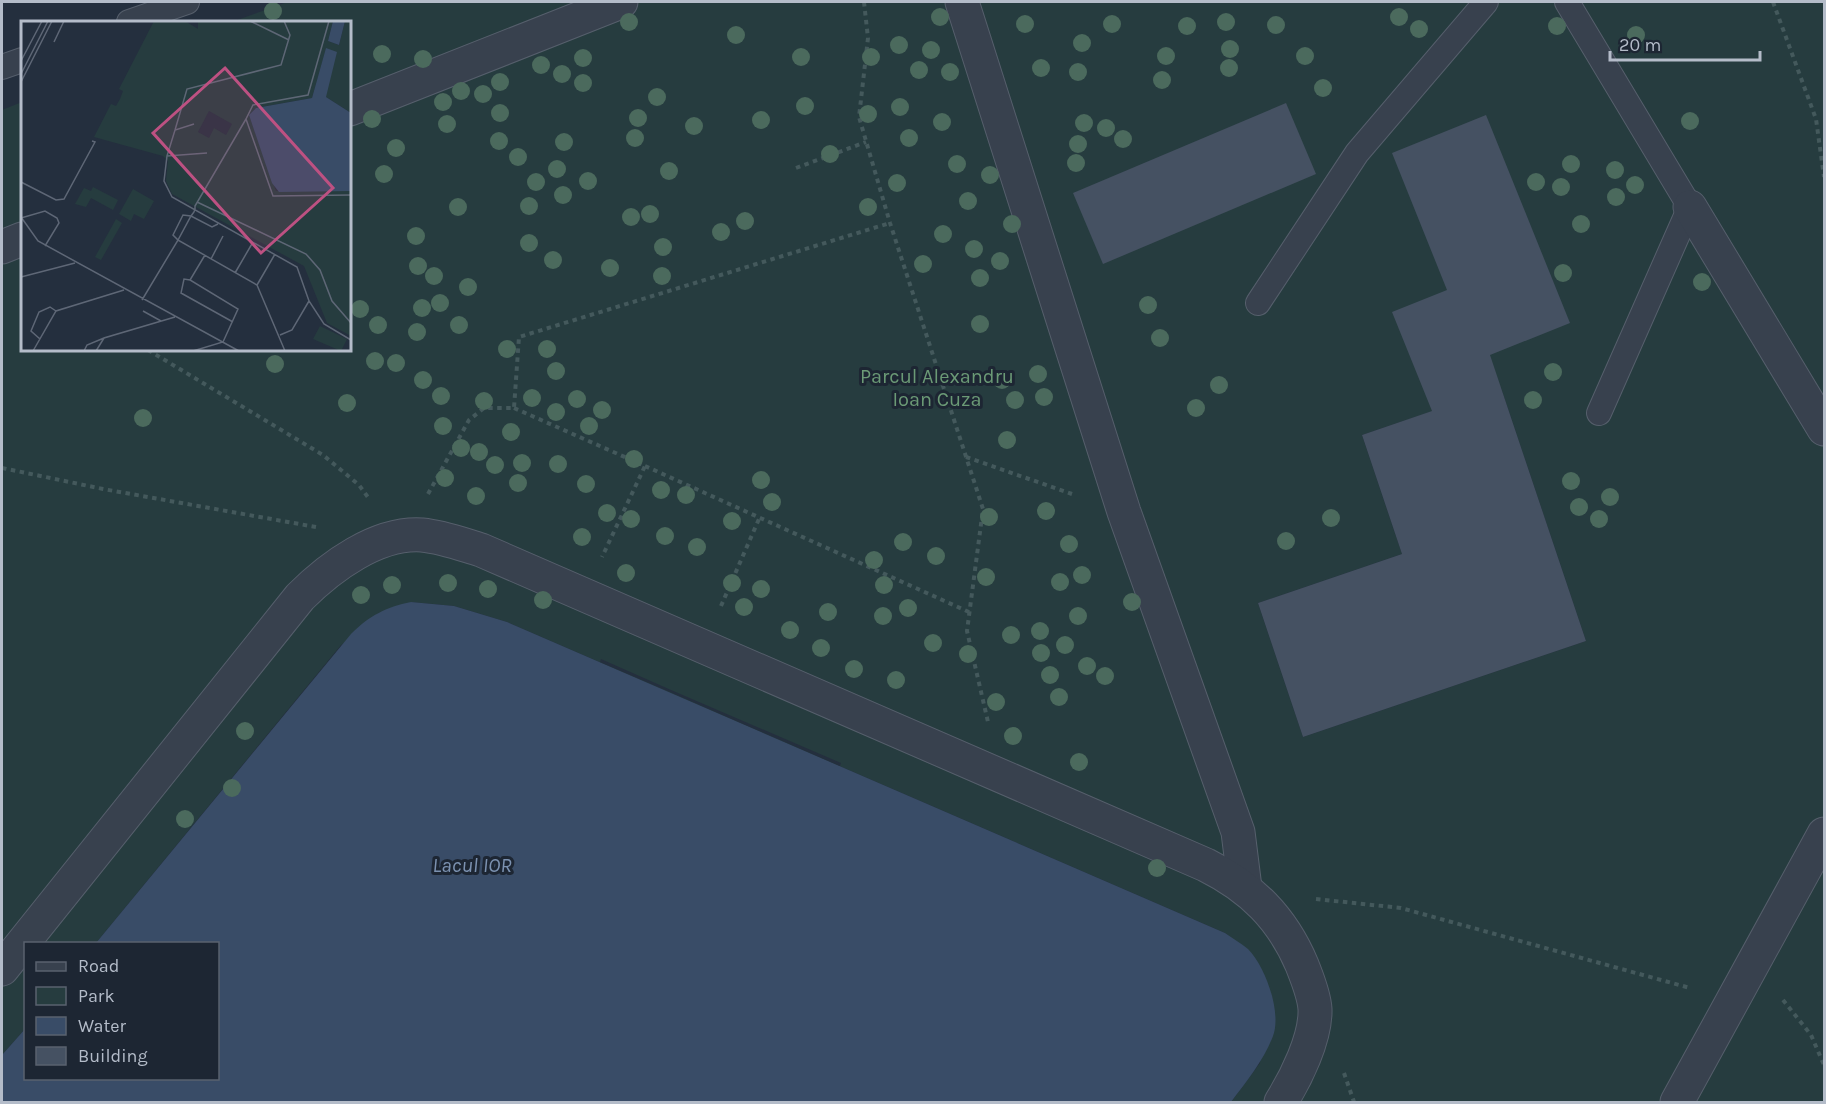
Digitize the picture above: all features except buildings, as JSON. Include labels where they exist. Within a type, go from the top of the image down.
[{"type":"street","points":[[351,109],[621,2]]},
{"type":"street","points":[[962,2],[1124,512],[1238,832],[1245,888]]},
{"type":"street","points":[[1690,207],[1824,429]]},
{"type":"street","points":[[2,246],[21,239]]},
{"type":"street","points":[[2,969],[300,597],[342,560],[390,540],[420,535],[451,540],[584,596],[1206,865],[1245,888],[1264,903],[1289,936],[1308,981],[1315,1010],[1306,1055],[1281,1102]]},
{"type":"street","points":[[1677,1102],[1824,834]]},
{"type":"lane","points":[[131,21],[152,8],[187,2]]},
{"type":"lane","points":[[1258,303],[1357,153],[1486,2]]},
{"type":"lane","points":[[1567,2],[1690,207],[1599,413]]},
{"type":"lane","points":[[2,67],[21,60]]},
{"type":"path","points":[[864,2],[868,38],[859,117],[890,223],[983,508],[967,631],[1000,776]]},
{"type":"path","points":[[1773,2],[1816,119],[1824,177]]},
{"type":"path","points":[[796,168],[866,142]]},
{"type":"path","points":[[514,408],[519,337],[890,223]]},
{"type":"path","points":[[150,351],[166,358],[323,455],[359,485],[381,514],[390,540],[420,510],[470,420],[484,408],[514,408],[969,612]]},
{"type":"path","points":[[966,456],[1124,512]]},
{"type":"path","points":[[584,596],[645,466]]},
{"type":"path","points":[[2,468],[103,489],[321,528]]},
{"type":"path","points":[[703,647],[759,519]]},
{"type":"path","points":[[1315,899],[1401,908],[1692,989]]},
{"type":"path","points":[[1749,969],[1795,1013],[1811,1035],[1824,1065]]},
{"type":"green space","name":"Parcul Alexandru Ioan Cuza","points":[[287,2],[1824,2],[1824,1102],[1231,1102],[1260,1063],[1264,974],[1248,950],[1225,933],[507,622],[454,606],[411,602],[341,645],[97,942],[24,942],[24,1030],[2,1055],[2,110],[21,102],[21,351],[351,351],[351,21],[235,21]],"holes":[[[1501,388],[1586,641],[1303,737],[1258,603],[1402,554],[1362,435]]]},
{"type":"water","name":"Lacul IOR","points":[[411,602],[454,606],[507,622],[1225,933],[1248,949],[1254,957],[1266,978],[1274,1002],[1275,1026],[1265,1053],[1231,1102],[2,1102],[2,1055],[24,1030],[24,1080],[219,1080],[219,942],[97,942],[351,634],[378,613]]},
{"type":"pier","points":[[601,659],[841,763],[840,766],[600,662]]}]
